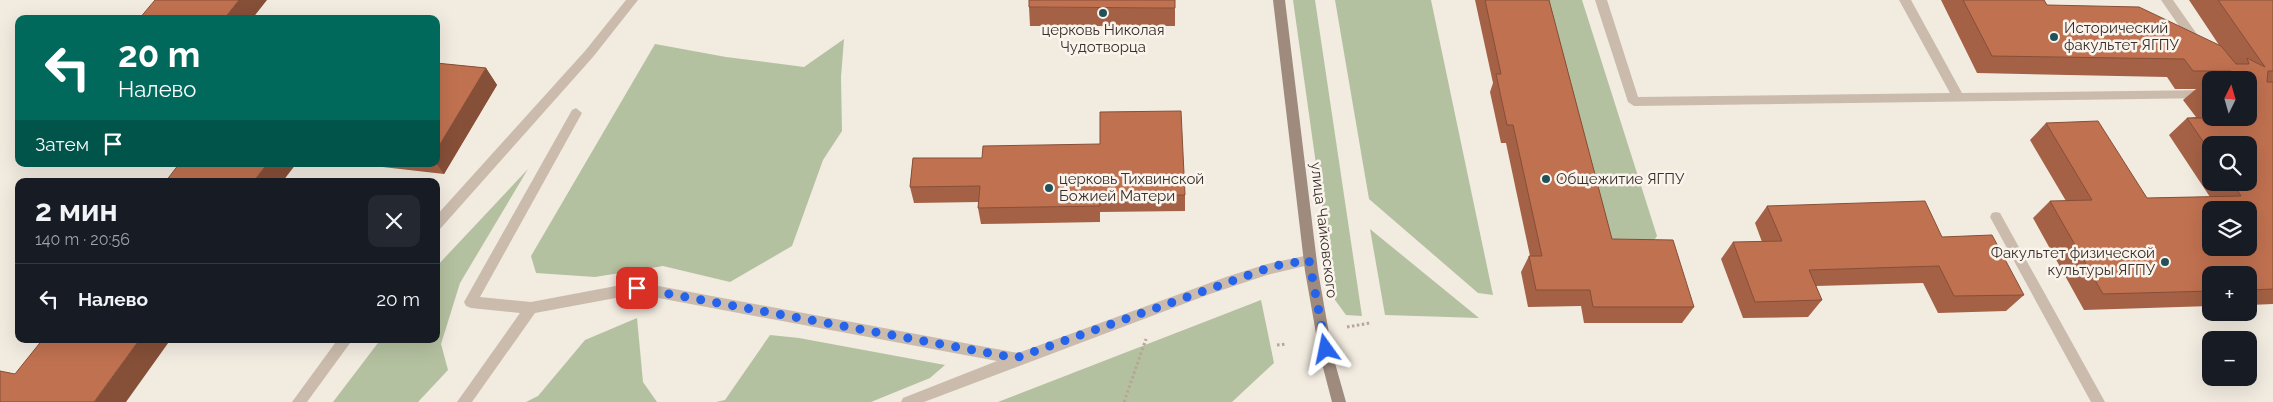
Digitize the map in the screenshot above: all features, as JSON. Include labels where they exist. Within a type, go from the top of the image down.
[{"type":"main road","name":"улица Чайковского","points":[[1279,0],[1287,48],[1309,260],[1323,334],[1339,402]]},
{"type":"lane","points":[[440,220],[589,54],[632,0]]},
{"type":"lane","points":[[1601,0],[1634,102],[2202,94]]},
{"type":"lane","points":[[1905,0],[1959,98]]},
{"type":"lane","points":[[2167,0],[2206,56]]},
{"type":"lane","points":[[576,113],[471,302],[531,308],[637,288],[1016,358]]},
{"type":"lane","points":[[1996,217],[2098,402]]},
{"type":"lane","points":[[908,402],[1016,358],[1158,307],[1274,266],[1309,260]]},
{"type":"lane","points":[[464,402],[531,308]]},
{"type":"lane","points":[[299,402],[343,343]]},
{"type":"path","points":[[1124,402],[1158,307]]},
{"type":"path","points":[[1344,328],[1370,323]]},
{"type":"path","points":[[1277,345],[1286,344]]},
{"type":"green space","points":[[1293,0],[1315,0],[1362,316],[1346,315],[1335,300]]},
{"type":"green space","points":[[1335,0],[1431,0],[1493,295],[1478,293],[1369,199]]},
{"type":"green space","points":[[1545,0],[1582,0],[1657,236],[1652,243],[1609,245]]},
{"type":"green space","points":[[844,39],[841,77],[842,131],[823,160],[792,246],[730,282],[663,266],[595,277],[536,273],[531,256],[655,44],[726,57],[804,67]]},
{"type":"green space","points":[[528,169],[460,283],[441,344],[448,370],[418,402],[333,402],[378,343],[440,343],[440,263]]},
{"type":"green space","points":[[1370,229],[1479,318],[1385,315]]},
{"type":"green space","points":[[1261,300],[1274,363],[1232,402],[998,402]]},
{"type":"green space","points":[[637,318],[643,382],[657,402],[526,402],[538,396],[585,340]]},
{"type":"green space","points":[[770,335],[799,338],[945,365],[930,378],[871,402],[716,402],[725,400]]},
{"type":"building","points":[[155,0],[239,0],[227,15],[142,15]]},
{"type":"building","points":[[1029,0],[1175,0],[1175,8],[1029,7]]},
{"type":"building","points":[[1485,0],[1549,0],[1612,239],[1673,240],[1694,307],[1593,307],[1590,290],[1536,290],[1529,256],[1542,256],[1513,125],[1507,125],[1496,74],[1501,74]]},
{"type":"building","points":[[1963,0],[2044,0],[2047,5],[2139,7],[2221,46],[2236,64],[2249,64],[2247,58],[2265,67],[2218,0],[2273,0],[2273,71],[2268,71],[2267,82],[2273,82],[2273,289],[2257,290],[2257,266],[2202,266],[2202,291],[2103,294],[2050,201],[2092,200],[2046,123],[2098,121],[2147,198],[2241,196],[2238,191],[2257,191],[2257,136],[2202,136],[2202,140],[2187,118],[2202,118],[2202,126],[2258,126],[2258,71],[2193,71],[2184,59],[1992,56]]},
{"type":"building","points":[[440,63],[486,68],[440,144]]},
{"type":"building","name":"церковь Тихвинской Божией Матери","points":[[1181,111],[1185,195],[1100,196],[1100,206],[978,208],[980,186],[910,187],[913,158],[982,158],[983,146],[1100,144],[1100,112]]},
{"type":"building","points":[[177,167],[265,167],[256,178],[168,178]]},
{"type":"building","points":[[1925,201],[1942,237],[1992,235],[2024,295],[1954,296],[1939,266],[1809,270],[1822,300],[1755,302],[1733,242],[1782,241],[1767,206]]},
{"type":"building","points":[[40,343],[137,343],[94,402],[0,402],[0,371],[15,374]]},
{"type":"place","name":"церковь Николая Чудотворца","points":[[1103,13]]},
{"type":"place","name":"Исторический факультет ЯГПУ","points":[[2054,37]]},
{"type":"place","name":"Общежитие ЯГПУ","points":[[1546,179]]},
{"type":"place","name":"церковь Тихвинской Божией Матери","points":[[1049,188]]},
{"type":"place","name":"Факультет физической культуры ЯГПУ","points":[[2165,262]]},
{"type":"route","points":[[637,288],[1016,358],[1274,266],[1309,260],[1326,349]]}]
